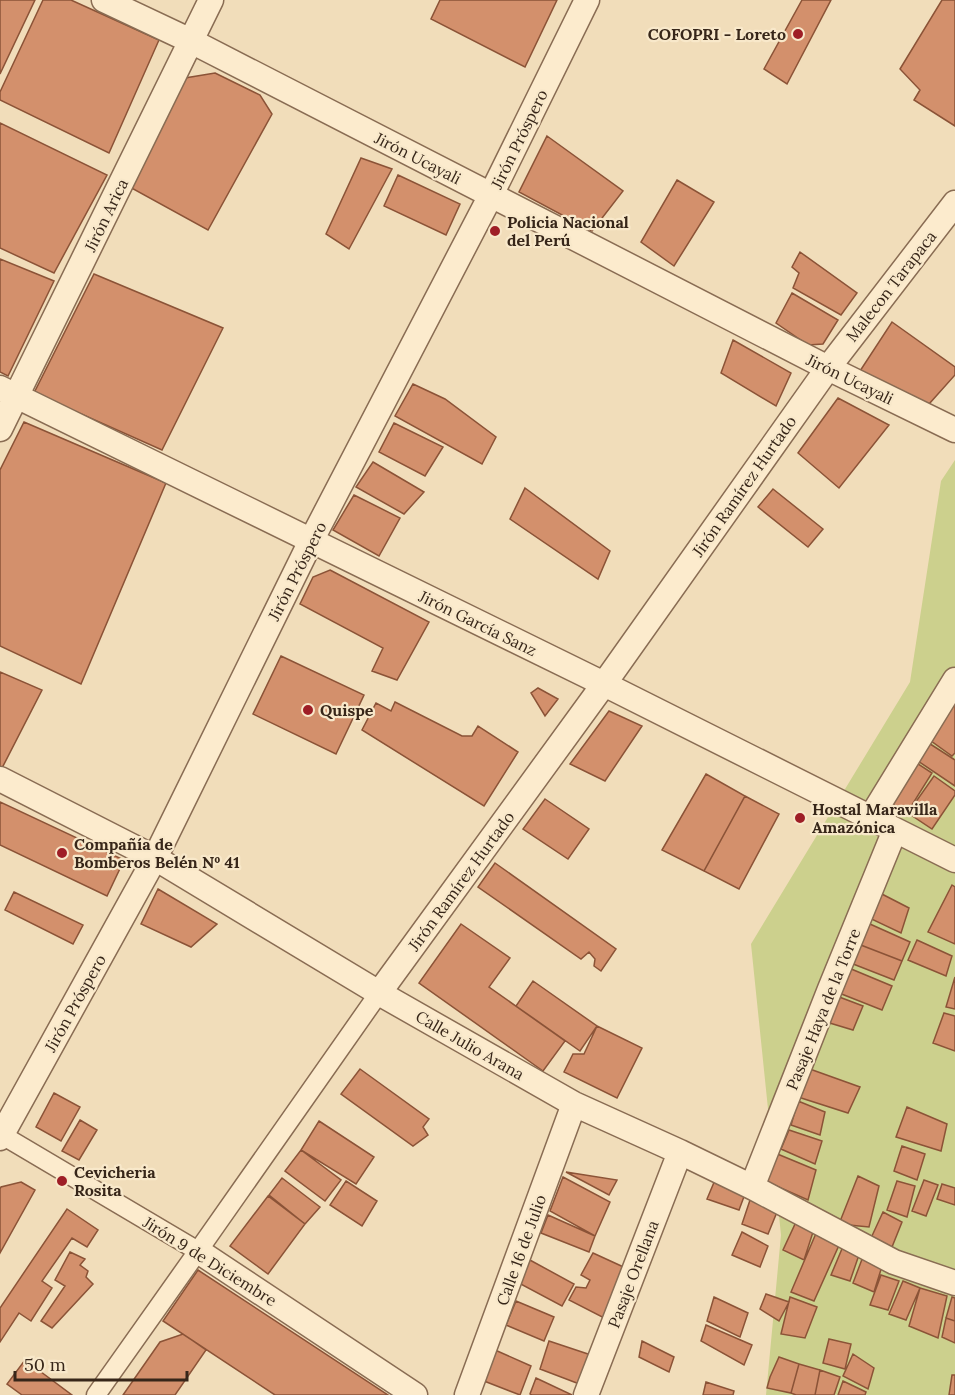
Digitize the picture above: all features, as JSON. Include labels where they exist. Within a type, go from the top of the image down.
[{"type":"street","name":"Jirón Ucayali","points":[[104,0],[191,42],[828,368],[955,430]]},
{"type":"street","name":"Jirón Arica","points":[[0,429],[8,392],[211,0]]},
{"type":"street","name":"Jirón Próspero","points":[[1,1135],[155,858],[312,541],[491,195],[587,0]]},
{"type":"street","name":"Malecon Tarapaca","points":[[828,368],[955,204]]},
{"type":"street","name":"Jirón Ramírez Hurtado","points":[[96,1395],[379,993],[604,684],[828,368]]},
{"type":"street","name":"Jirón García Sanz","points":[[8,392],[604,684],[955,860]]},
{"type":"street","points":[[871,817],[955,680]]},
{"type":"street","name":"Calle Julio Arana","points":[[0,779],[155,858],[379,993],[574,1104],[752,1187],[894,1262],[955,1283]]},
{"type":"street","name":"Pasaje Haya de la Torre","points":[[752,1187],[895,830]]},
{"type":"street","name":"Calle 16 de Julio","points":[[467,1395],[574,1104]]},
{"type":"street","name":"Jirón 9 de Diciembre","points":[[1,1135],[198,1251],[415,1395]]},
{"type":"street","name":"Pasaje Orellana","points":[[586,1395],[680,1152]]},
{"type":"green space","points":[[955,460],[955,1395],[766,1395],[781,1235],[751,944],[910,682],[941,481]]},
{"type":"building","points":[[0,0],[35,0],[0,74]]},
{"type":"building","points":[[43,0],[71,0],[159,40],[109,153],[0,100],[0,92]]},
{"type":"building","points":[[440,0],[557,0],[525,67],[431,19]]},
{"type":"building","name":"COFOPRI - Loreto","points":[[802,0],[831,0],[787,84],[764,69]]},
{"type":"building","points":[[942,0],[955,0],[955,126],[914,100],[920,90],[900,69]]},
{"type":"building","points":[[215,73],[260,95],[272,114],[208,230],[126,185],[185,78]]},
{"type":"building","points":[[0,123],[107,175],[54,273],[0,248]]},
{"type":"building","points":[[547,136],[623,191],[592,231],[519,192]]},
{"type":"building","points":[[361,158],[392,169],[349,249],[326,234]]},
{"type":"building","points":[[398,175],[460,204],[446,235],[384,206]]},
{"type":"building","points":[[677,180],[714,202],[674,266],[641,242]]},
{"type":"building","points":[[800,252],[857,293],[841,315],[793,288],[799,273],[792,267]]},
{"type":"building","points":[[0,259],[54,281],[8,376],[0,372]]},
{"type":"building","points":[[94,274],[223,328],[162,450],[34,393]]},
{"type":"building","points":[[792,293],[838,320],[823,344],[808,345],[776,323]]},
{"type":"building","points":[[892,322],[955,367],[955,375],[929,404],[860,371]]},
{"type":"building","points":[[733,340],[791,373],[776,406],[721,373]]},
{"type":"building","points":[[413,384],[445,399],[496,437],[482,464],[395,416]]},
{"type":"building","points":[[838,398],[889,425],[839,488],[798,453]]},
{"type":"building","points":[[24,422],[166,483],[81,684],[0,646],[0,470]]},
{"type":"building","points":[[394,423],[443,447],[425,476],[379,452]]},
{"type":"building","points":[[373,462],[424,492],[404,514],[356,487]]},
{"type":"building","points":[[525,488],[610,551],[598,579],[510,519]]},
{"type":"building","points":[[773,489],[823,529],[808,547],[758,507]]},
{"type":"building","points":[[354,495],[400,518],[379,556],[333,530]]},
{"type":"building","points":[[330,570],[429,622],[397,680],[372,671],[383,648],[300,604],[313,577]]},
{"type":"building","points":[[281,656],[364,695],[336,754],[253,714]]},
{"type":"building","points":[[0,672],[42,690],[0,772]]},
{"type":"building","points":[[538,688],[558,699],[545,716],[531,693]]},
{"type":"building","points":[[955,699],[955,753],[952,756],[927,738]]},
{"type":"building","points":[[395,702],[462,736],[472,736],[478,726],[518,752],[484,806],[362,730],[376,703],[391,711]]},
{"type":"building","points":[[609,711],[642,726],[605,781],[570,764]]},
{"type":"building","points":[[924,740],[955,760],[955,786],[912,757]]},
{"type":"building","points":[[912,760],[932,773],[907,813],[886,800]]},
{"type":"building","points":[[706,774],[745,796],[704,871],[662,850]]},
{"type":"building","points":[[934,776],[955,791],[955,795],[932,829],[908,813]]},
{"type":"building","points":[[745,796],[779,814],[739,889],[704,871]]},
{"type":"building","points":[[545,799],[589,829],[568,859],[523,829]]},
{"type":"building","name":"Compañía de Bomberos Belén Nº 41","points":[[0,802],[124,860],[107,896],[0,845]]},
{"type":"building","points":[[495,863],[616,949],[601,971],[594,966],[595,959],[589,952],[581,959],[478,887]]},
{"type":"building","points":[[952,885],[955,887],[955,944],[928,932]]},
{"type":"building","points":[[158,889],[217,924],[191,947],[141,924]]},
{"type":"building","points":[[876,891],[909,908],[901,933],[865,916]]},
{"type":"building","points":[[14,892],[83,925],[73,944],[5,910]]},
{"type":"building","points":[[861,920],[910,942],[902,961],[853,942]]},
{"type":"building","points":[[461,924],[510,958],[489,987],[565,1041],[543,1071],[419,983]]},
{"type":"building","points":[[917,940],[952,956],[946,976],[908,960]]},
{"type":"building","points":[[853,942],[902,961],[894,980],[848,962]]},
{"type":"building","points":[[844,966],[892,986],[882,1010],[834,991]]},
{"type":"building","points":[[955,977],[955,1009],[946,1007]]},
{"type":"building","points":[[533,981],[597,1026],[580,1051],[516,1006]]},
{"type":"building","points":[[834,995],[863,1006],[853,1030],[823,1021]]},
{"type":"building","points":[[944,1013],[955,1016],[955,1051],[933,1043]]},
{"type":"building","points":[[597,1026],[642,1048],[617,1098],[564,1072],[573,1054],[584,1054]]},
{"type":"building","points":[[807,1068],[860,1087],[848,1113],[795,1096]]},
{"type":"building","points":[[360,1069],[429,1119],[423,1127],[428,1135],[413,1146],[341,1094]]},
{"type":"building","points":[[54,1093],[80,1107],[61,1141],[36,1127]]},
{"type":"building","points":[[798,1101],[825,1112],[820,1135],[791,1125]]},
{"type":"building","points":[[907,1107],[947,1124],[941,1151],[896,1137]]},
{"type":"building","points":[[80,1120],[97,1130],[79,1160],[62,1151]]},
{"type":"building","points":[[319,1121],[374,1157],[356,1184],[301,1150]]},
{"type":"building","points":[[789,1130],[822,1141],[815,1164],[781,1149]]},
{"type":"building","points":[[902,1146],[925,1154],[917,1180],[894,1171]]},
{"type":"building","points":[[301,1150],[341,1180],[325,1201],[285,1171]]},
{"type":"building","points":[[775,1153],[816,1170],[808,1200],[765,1181]]},
{"type":"building","points":[[566,1172],[617,1180],[609,1195]]},
{"type":"building","points":[[858,1176],[879,1186],[869,1227],[839,1224]]},
{"type":"building","points":[[563,1177],[610,1202],[595,1236],[550,1211]]},
{"type":"building","points":[[282,1178],[320,1207],[305,1224],[269,1195]]},
{"type":"building","points":[[715,1180],[745,1194],[739,1210],[707,1199]]},
{"type":"building","points":[[924,1180],[938,1185],[926,1216],[912,1211]]},
{"type":"building","points":[[346,1181],[377,1201],[362,1226],[330,1205]]},
{"type":"building","points":[[897,1181],[915,1186],[907,1217],[887,1210]]},
{"type":"building","points":[[21,1182],[35,1190],[0,1253],[0,1189]]},
{"type":"building","points":[[942,1184],[955,1188],[955,1205],[937,1199]]},
{"type":"building","points":[[268,1196],[305,1224],[268,1274],[230,1246]]},
{"type":"building","points":[[751,1197],[777,1212],[768,1234],[742,1224]]},
{"type":"building","points":[[67,1209],[98,1230],[87,1247],[72,1238],[42,1281],[52,1288],[31,1321],[19,1313],[0,1342],[0,1308]]},
{"type":"building","points":[[883,1212],[902,1222],[892,1247],[871,1238]]},
{"type":"building","points":[[548,1215],[595,1236],[589,1252],[541,1233]]},
{"type":"building","points":[[796,1222],[814,1229],[804,1260],[783,1250]]},
{"type":"building","points":[[817,1231],[840,1243],[814,1301],[791,1292]]},
{"type":"building","points":[[742,1232],[768,1246],[760,1267],[732,1255]]},
{"type":"building","points":[[844,1244],[860,1252],[850,1281],[831,1275]]},
{"type":"building","points":[[70,1252],[85,1259],[80,1265],[88,1271],[86,1277],[93,1284],[52,1328],[41,1321],[65,1286],[55,1280]]},
{"type":"building","points":[[593,1253],[630,1270],[610,1321],[569,1300],[576,1287],[586,1288],[590,1280],[581,1275]]},
{"type":"building","points":[[864,1254],[883,1263],[874,1292],[853,1283]]},
{"type":"building","points":[[528,1259],[574,1284],[562,1306],[515,1281]]},
{"type":"building","points":[[198,1270],[388,1395],[275,1395],[163,1321]]},
{"type":"building","points":[[881,1275],[899,1281],[888,1310],[870,1305]]},
{"type":"building","points":[[903,1281],[920,1288],[906,1320],[889,1314]]},
{"type":"building","points":[[920,1288],[947,1296],[938,1338],[909,1326]]},
{"type":"building","points":[[766,1294],[789,1302],[779,1321],[760,1309]]},
{"type":"building","points":[[714,1297],[748,1313],[740,1337],[707,1321]]},
{"type":"building","points":[[790,1297],[817,1307],[805,1338],[781,1334]]},
{"type":"building","points":[[952,1297],[955,1298],[955,1321],[946,1318]]},
{"type":"building","points":[[516,1301],[554,1317],[544,1341],[506,1325]]},
{"type":"building","points":[[946,1318],[955,1321],[955,1343],[942,1337]]},
{"type":"building","points":[[706,1325],[752,1345],[744,1365],[701,1341]]},
{"type":"building","points":[[183,1334],[206,1350],[175,1395],[123,1395],[160,1342]]},
{"type":"building","points":[[829,1339],[851,1344],[845,1369],[823,1363]]},
{"type":"building","points":[[549,1341],[594,1356],[582,1385],[540,1369]]},
{"type":"building","points":[[642,1341],[674,1357],[669,1372],[639,1357]]},
{"type":"building","points":[[495,1350],[531,1366],[520,1395],[484,1381]]},
{"type":"building","points":[[853,1354],[874,1368],[868,1389],[843,1376]]},
{"type":"building","points":[[779,1357],[799,1364],[791,1393],[767,1388]]},
{"type":"building","points":[[25,1360],[72,1395],[22,1395],[7,1384]]},
{"type":"building","points":[[799,1364],[820,1370],[815,1395],[791,1393]]},
{"type":"building","points":[[820,1370],[840,1377],[834,1395],[815,1395]]},
{"type":"building","points":[[952,1375],[955,1375],[955,1395],[949,1395]]},
{"type":"building","points":[[536,1378],[572,1395],[532,1395],[530,1394]]},
{"type":"building","points":[[843,1381],[866,1392],[865,1395],[838,1395]]},
{"type":"building","points":[[706,1382],[734,1391],[733,1395],[703,1395]]},
{"type":"place","name":"COFOPRI - Loreto","points":[[798,34]]},
{"type":"place","name":"Policia Nacional del Perú","points":[[495,231]]},
{"type":"place","name":"Quispe","points":[[308,710]]},
{"type":"place","name":"Hostal Maravilla Amazónica","points":[[800,818]]},
{"type":"place","name":"Compañía de Bomberos Belén Nº 41","points":[[62,853]]},
{"type":"place","name":"Cevicheria Rosita","points":[[62,1181]]}]
